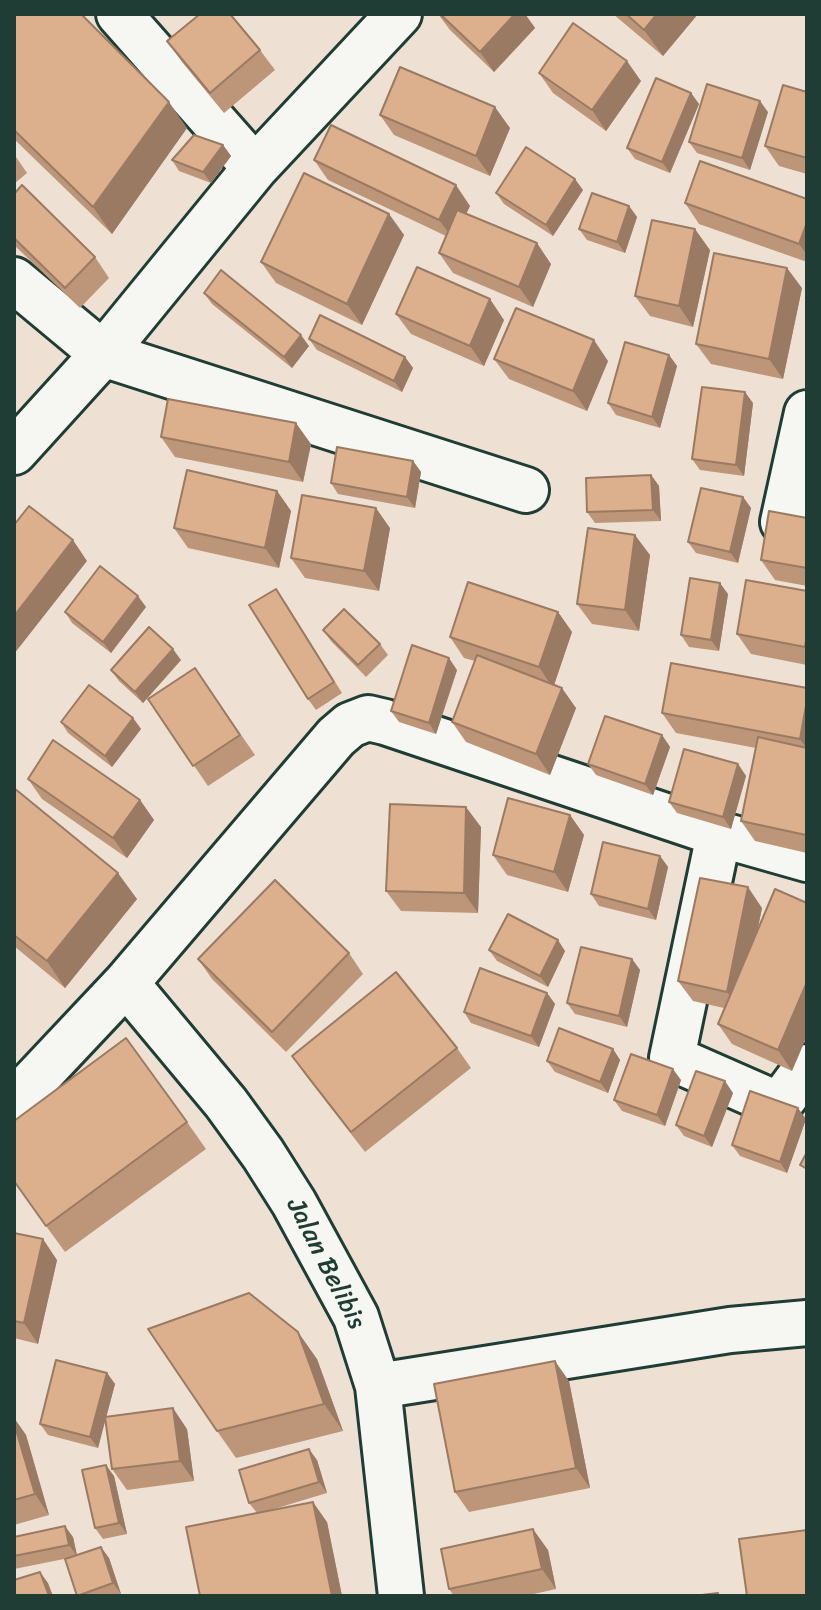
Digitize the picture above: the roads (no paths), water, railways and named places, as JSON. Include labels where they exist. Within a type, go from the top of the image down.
[{"type":"street","points":[[119,14],[255,168]]},
{"type":"street","points":[[14,452],[103,354],[255,168],[399,14]]},
{"type":"street","points":[[14,280],[103,354],[526,490]]},
{"type":"street","points":[[783,522],[807,413]]},
{"type":"street","points":[[14,1102],[126,983],[336,737],[350,725],[368,718],[719,834],[807,859]]},
{"type":"street","points":[[719,834],[672,1058],[779,1105],[807,1067]]},
{"type":"street","name":"Jalan Belibis","points":[[126,983],[226,1103],[287,1191],[356,1317],[378,1386],[401,1596]]},
{"type":"street","points":[[378,1386],[730,1330],[807,1323]]}]
